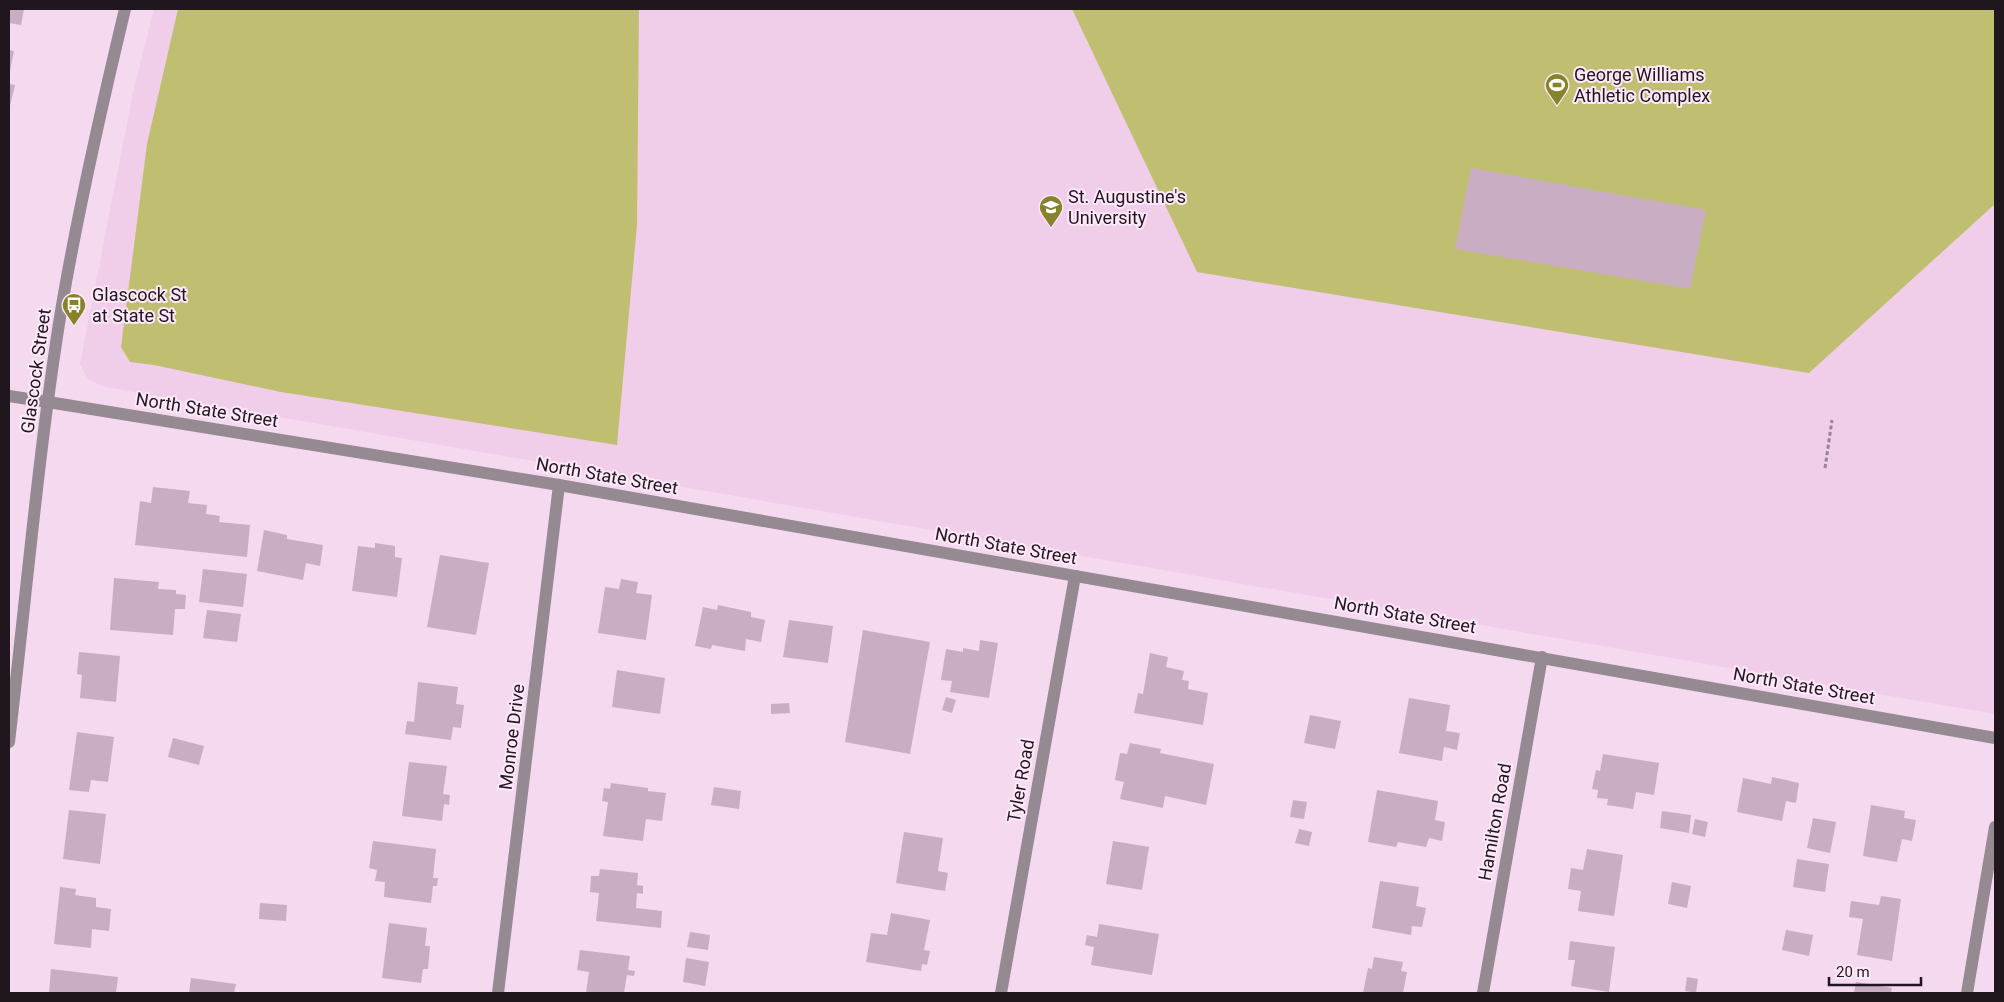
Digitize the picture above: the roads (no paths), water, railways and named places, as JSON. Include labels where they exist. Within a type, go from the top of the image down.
[{"type":"street","name":"Glascock Street","points":[[9,742],[48,402],[74,236],[125,9]]},
{"type":"street","name":"North State Street","points":[[9,396],[559,485],[1995,738]]},
{"type":"street","name":"Monroe Drive","points":[[498,993],[559,485]]},
{"type":"street","name":"Tyler Road","points":[[1001,993],[1075,576]]},
{"type":"street","name":"Hamilton Road","points":[[1483,993],[1542,657]]},
{"type":"street","points":[[1967,993],[1995,827]]},
{"type":"place","name":"George Williams Athletic Complex","points":[[1557,106]]},
{"type":"place","name":"St. Augustine's University","points":[[1051,228]]},
{"type":"place","name":"Glascock St at State St","points":[[74,326]]}]
